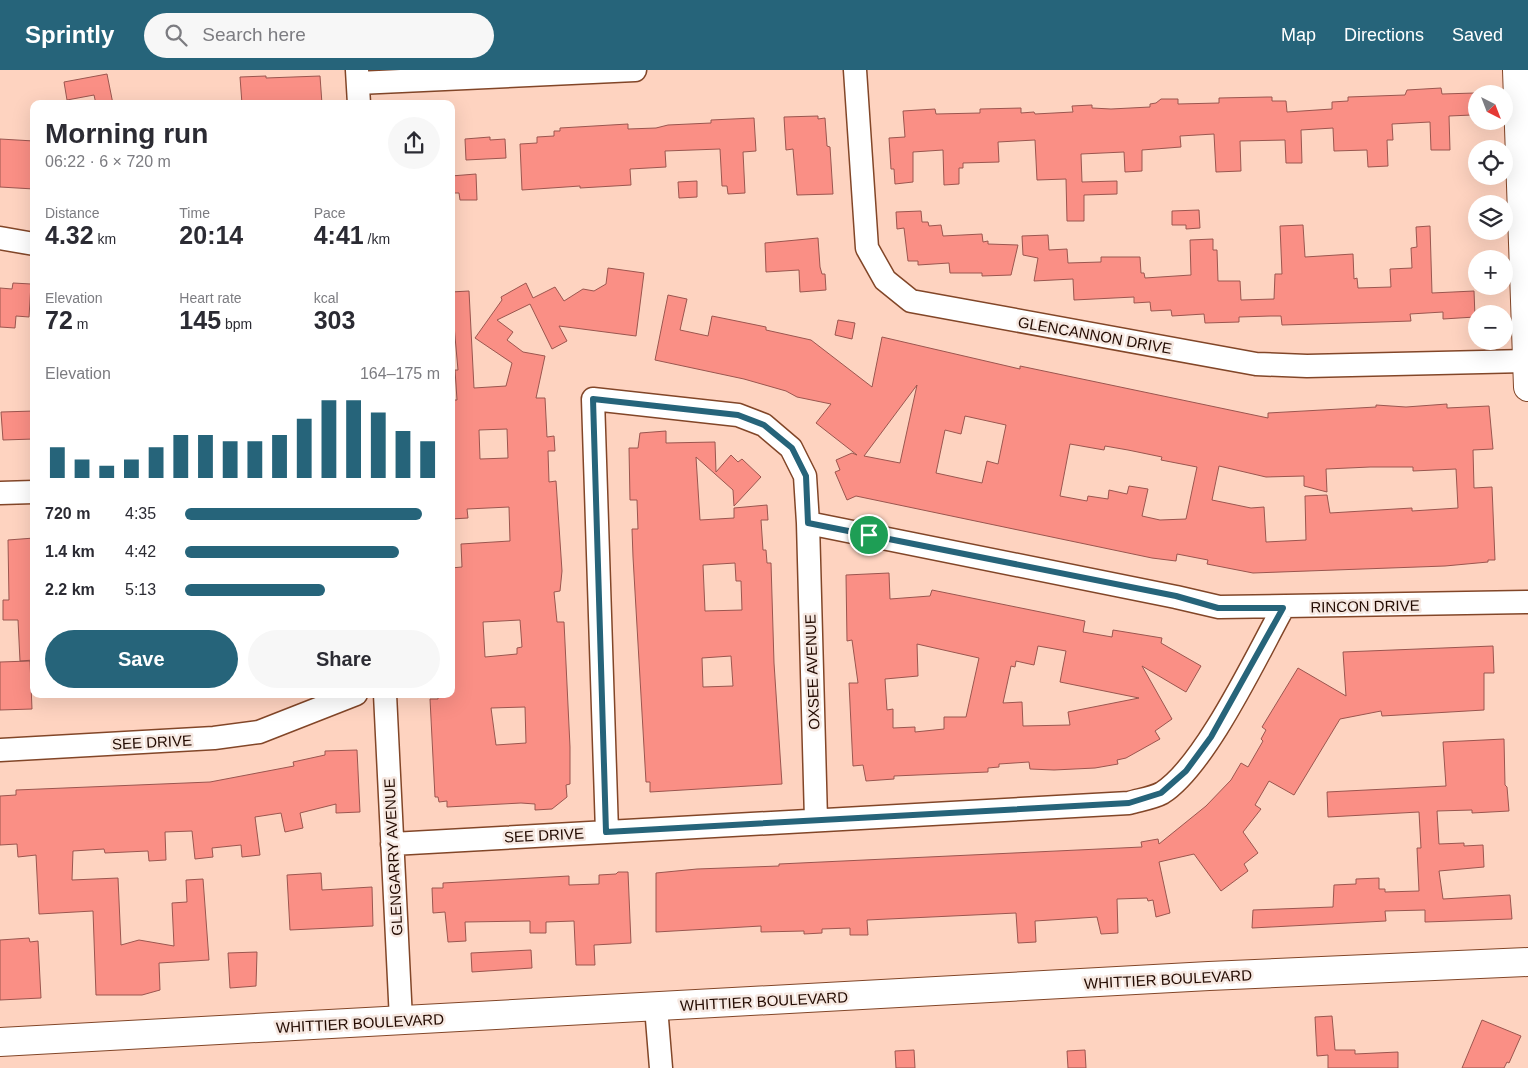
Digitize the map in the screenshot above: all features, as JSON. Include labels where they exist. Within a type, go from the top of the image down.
[{"type":"main road","points":[[1517,70],[1528,374]]},
{"type":"main road","name":"WHITTIER BOULEVARD","points":[[0,1042],[656,1008],[1189,977],[1528,962]]},
{"type":"street","points":[[358,86],[635,70]]},
{"type":"street","name":"GLENCANNON DRIVE","points":[[855,70],[867,248],[885,280],[912,301],[1256,364],[1528,374]]},
{"type":"street","points":[[0,238],[30,243]]},
{"type":"street","points":[[606,832],[593,399],[738,415],[764,425],[792,448],[806,476],[808,523]]},
{"type":"street","points":[[0,494],[30,492]]},
{"type":"street","name":"RINCON DRIVE","points":[[808,523],[1176,596],[1218,608],[1528,602]]},
{"type":"street","name":"OXSEE AVENUE","points":[[808,523],[816,820]]},
{"type":"street","name":"SEE DRIVE","points":[[392,844],[1129,803],[1161,793],[1186,771],[1211,737],[1283,608]]},
{"type":"street","name":"SEE DRIVE","points":[[0,750],[214,738],[259,732],[346,698]]},
{"type":"street","name":"GLENGARRY AVENUE","points":[[385,698],[401,1020]]},
{"type":"street","points":[[656,1008],[661,1068]]},
{"type":"building","points":[[107,74],[112,100],[95,100],[94,95],[67,100],[64,82]]},
{"type":"building","points":[[320,76],[322,100],[242,100],[240,77]]},
{"type":"building","points":[[1441,88],[1442,94],[1468,93],[1468,115],[1449,116],[1450,150],[1431,150],[1430,122],[1392,124],[1393,140],[1387,140],[1388,166],[1368,167],[1367,150],[1334,151],[1333,128],[1301,130],[1302,163],[1286,163],[1285,140],[1240,141],[1241,171],[1216,172],[1214,134],[1180,136],[1181,147],[1142,150],[1142,171],[1125,172],[1124,152],[1081,154],[1082,182],[1117,181],[1117,194],[1084,195],[1084,221],[1067,221],[1066,179],[1037,180],[1035,140],[998,142],[999,162],[963,163],[963,168],[959,168],[959,184],[944,185],[943,150],[913,152],[913,182],[895,184],[894,169],[891,169],[889,138],[905,137],[903,111],[935,109],[936,114],[980,113],[980,109],[1021,108],[1021,113],[1034,112],[1035,114],[1073,112],[1072,106],[1092,105],[1092,108],[1111,109],[1150,107],[1150,104],[1156,103],[1161,99],[1178,99],[1178,104],[1219,103],[1219,98],[1272,97],[1272,101],[1286,101],[1287,112],[1332,109],[1332,102],[1348,101],[1348,97],[1405,95],[1407,90]]},
{"type":"building","points":[[818,116],[818,119],[825,118],[827,146],[830,147],[833,194],[797,195],[793,149],[786,150],[784,117]]},
{"type":"building","points":[[754,118],[756,151],[743,152],[745,193],[728,194],[727,186],[722,186],[720,149],[665,151],[666,167],[630,169],[631,185],[522,190],[520,144],[537,143],[537,137],[554,136],[554,131],[560,131],[560,128],[628,124],[628,129],[656,128],[668,125],[711,123],[711,120]]},
{"type":"building","points":[[490,137],[490,140],[505,139],[506,158],[466,160],[465,139]]},
{"type":"building","points":[[0,139],[30,141],[30,189],[0,187]]},
{"type":"building","points":[[476,174],[477,200],[460,200],[459,193],[455,193],[455,176]]},
{"type":"building","points":[[697,181],[697,197],[679,198],[678,182]]},
{"type":"building","points":[[1199,210],[1200,228],[1186,229],[1186,225],[1172,225],[1172,211]]},
{"type":"building","points":[[921,211],[922,222],[928,222],[929,226],[941,225],[943,236],[982,234],[983,242],[988,241],[988,244],[1018,245],[1011,275],[982,276],[982,273],[950,273],[949,263],[918,265],[918,261],[908,261],[904,228],[897,229],[896,212]]},
{"type":"building","points":[[1303,225],[1305,257],[1353,254],[1354,279],[1357,278],[1358,288],[1391,287],[1390,269],[1412,268],[1411,248],[1417,247],[1416,227],[1430,226],[1432,293],[1468,291],[1468,295],[1474,295],[1475,305],[1468,305],[1468,317],[1443,319],[1443,312],[1410,314],[1411,321],[1282,325],[1281,316],[1270,316],[1239,317],[1239,322],[1205,323],[1204,314],[1172,316],[1171,310],[1151,311],[1150,302],[1134,303],[1134,297],[1074,300],[1073,279],[1034,281],[1038,258],[1023,255],[1022,236],[1048,235],[1049,250],[1067,249],[1068,263],[1101,262],[1101,257],[1140,257],[1141,273],[1144,273],[1145,278],[1191,275],[1190,240],[1213,239],[1213,250],[1217,250],[1218,281],[1240,281],[1241,300],[1274,299],[1275,274],[1282,274],[1280,226]]},
{"type":"building","points":[[818,238],[820,267],[822,274],[825,274],[826,290],[800,292],[799,270],[766,272],[765,243]]},
{"type":"building","points":[[608,268],[644,273],[636,336],[559,326],[567,341],[552,349],[530,304],[497,320],[513,332],[507,340],[523,352],[545,356],[536,398],[545,398],[547,437],[554,436],[555,451],[548,451],[549,482],[556,481],[562,571],[560,591],[554,592],[557,622],[564,622],[570,747],[570,784],[566,785],[567,797],[552,809],[535,810],[535,804],[521,803],[447,807],[447,801],[439,802],[438,797],[435,797],[430,699],[455,698],[455,568],[462,567],[461,544],[510,541],[509,507],[467,509],[468,518],[455,519],[455,400],[457,400],[455,370],[458,370],[455,337],[455,292],[469,291],[474,388],[506,386],[512,363],[475,338],[502,300],[501,297],[526,283],[533,298],[555,287],[564,301],[583,289],[594,291],[606,284]],"holes":[[[507,429],[508,458],[480,459],[479,430]],[[520,620],[522,647],[517,648],[517,654],[485,657],[483,622]],[[525,707],[526,743],[496,745],[491,708]]]},
{"type":"building","points":[[13,283],[30,284],[29,317],[16,316],[15,328],[0,327],[0,288],[12,289]]},
{"type":"building","points":[[668,295],[687,299],[680,330],[708,336],[712,316],[766,327],[766,330],[811,340],[872,387],[882,337],[1020,369],[1020,366],[1268,418],[1268,413],[1376,407],[1376,405],[1406,407],[1447,404],[1447,408],[1489,406],[1493,449],[1473,450],[1474,488],[1492,487],[1495,560],[1445,566],[1253,573],[1207,564],[1208,560],[1177,554],[1176,561],[1152,558],[856,496],[847,500],[835,472],[840,470],[836,460],[852,453],[857,455],[816,423],[831,404],[797,397],[786,391],[744,379],[655,360]],"holes":[[[917,385],[900,463],[864,456]],[[965,416],[1006,425],[998,464],[987,461],[982,483],[936,473],[945,430],[961,434]],[[1070,444],[1104,450],[1105,446],[1128,450],[1162,457],[1161,460],[1197,467],[1186,519],[1160,520],[1142,516],[1148,489],[1129,486],[1127,494],[1109,490],[1108,499],[1088,496],[1087,501],[1060,496]],[[1219,466],[1266,477],[1304,476],[1304,486],[1327,492],[1326,469],[1413,467],[1413,471],[1456,469],[1458,508],[1412,511],[1412,508],[1330,513],[1327,495],[1305,496],[1306,540],[1266,542],[1264,507],[1251,508],[1212,500]]]},
{"type":"building","points":[[838,320],[855,323],[852,339],[835,335]]},
{"type":"building","points":[[30,411],[30,439],[3,440],[1,412]]},
{"type":"building","points":[[666,431],[666,443],[715,442],[716,472],[731,455],[738,462],[742,459],[761,477],[734,506],[733,490],[696,457],[700,520],[734,518],[734,508],[767,505],[768,520],[761,520],[763,550],[766,550],[767,563],[771,563],[774,663],[782,784],[650,792],[650,782],[646,782],[633,557],[632,529],[638,529],[637,500],[630,500],[629,448],[638,448],[640,433]],"holes":[[[735,563],[736,581],[741,581],[742,610],[705,611],[703,565]],[[731,656],[733,686],[703,687],[702,658]]]},
{"type":"building","points":[[30,538],[30,660],[20,661],[18,620],[3,620],[3,600],[9,600],[8,540]]},
{"type":"building","points":[[889,573],[890,599],[930,596],[932,590],[1085,621],[1083,632],[1112,637],[1113,630],[1162,638],[1161,643],[1201,666],[1186,692],[1142,666],[1172,719],[1155,731],[1160,739],[1126,758],[1117,760],[1118,764],[1095,768],[1054,770],[1030,769],[1029,762],[999,764],[999,767],[988,768],[988,772],[894,776],[894,779],[866,781],[863,765],[853,766],[849,683],[858,683],[852,640],[847,641],[846,575]],"holes":[[[917,644],[979,658],[966,717],[944,717],[944,729],[915,732],[915,727],[893,728],[893,709],[887,710],[885,679],[918,676]],[[1038,646],[1066,651],[1060,682],[1139,698],[1068,712],[1070,725],[1023,726],[1022,702],[1003,703],[1011,666],[1015,667],[1016,661],[1034,665]]]},
{"type":"building","points":[[1493,646],[1494,673],[1484,673],[1484,710],[1382,716],[1381,711],[1340,719],[1294,795],[1269,781],[1255,805],[1261,809],[1243,832],[1258,853],[1244,864],[1248,871],[1221,891],[1194,854],[1159,862],[1170,913],[1156,917],[1153,900],[1148,901],[1147,898],[1117,899],[1118,933],[1101,934],[1097,917],[1035,921],[1036,942],[1018,943],[1016,913],[867,920],[868,935],[850,935],[850,928],[822,929],[822,933],[804,934],[804,931],[761,932],[761,926],[656,932],[656,873],[697,869],[779,866],[779,864],[1142,847],[1141,842],[1158,839],[1159,844],[1206,806],[1231,780],[1241,763],[1248,767],[1263,741],[1261,739],[1266,730],[1262,727],[1298,668],[1346,696],[1343,652]]},
{"type":"building","points":[[30,661],[30,698],[32,698],[32,709],[0,710],[0,662]]},
{"type":"building","points":[[1504,739],[1505,785],[1507,787],[1509,811],[1472,813],[1472,810],[1437,811],[1439,844],[1464,843],[1464,846],[1483,845],[1484,867],[1439,871],[1443,899],[1510,895],[1512,919],[1425,922],[1425,910],[1385,911],[1386,921],[1252,928],[1253,910],[1333,907],[1334,885],[1356,884],[1356,879],[1379,878],[1379,889],[1385,889],[1385,892],[1419,891],[1417,848],[1421,848],[1419,812],[1328,817],[1327,792],[1446,786],[1443,742]]},
{"type":"building","points":[[357,750],[360,812],[336,813],[336,804],[300,813],[303,828],[285,832],[281,813],[255,817],[260,855],[242,857],[241,845],[212,848],[213,857],[195,859],[192,831],[165,832],[166,860],[149,861],[148,851],[105,853],[104,849],[73,851],[72,880],[118,878],[121,945],[139,940],[174,946],[172,903],[187,902],[186,880],[203,879],[209,960],[159,963],[160,990],[142,995],[96,995],[93,911],[39,914],[36,855],[18,857],[17,844],[0,845],[0,796],[16,795],[16,790],[210,782],[294,766],[293,762],[325,755],[325,751]]},
{"type":"building","points":[[618,872],[628,872],[631,943],[594,945],[595,965],[576,965],[574,921],[546,922],[546,933],[530,933],[530,921],[465,922],[466,941],[448,942],[445,912],[433,913],[432,888],[443,888],[443,883],[569,876],[569,885],[599,884],[599,875],[616,874]]},
{"type":"building","points":[[321,873],[322,890],[372,887],[373,926],[290,930],[287,875]]},
{"type":"building","points":[[29,938],[30,942],[38,941],[41,998],[0,1000],[0,940]]},
{"type":"building","points":[[531,950],[532,968],[472,972],[471,953]]},
{"type":"building","points":[[257,952],[256,986],[230,988],[228,953]]},
{"type":"building","points":[[1332,1016],[1335,1050],[1355,1050],[1355,1054],[1398,1052],[1398,1068],[1328,1068],[1328,1055],[1317,1056],[1315,1017]]},
{"type":"building","points":[[1482,1020],[1521,1036],[1509,1063],[1507,1062],[1504,1068],[1462,1068]]},
{"type":"building","points":[[914,1050],[915,1068],[896,1068],[895,1051]]},
{"type":"building","points":[[1085,1050],[1086,1068],[1068,1068],[1067,1051]]},
{"type":"route","points":[[593,399],[738,415],[764,425],[792,448],[806,476],[808,523],[869,535],[1176,596],[1218,608],[1283,608],[1211,737],[1186,771],[1161,793],[1129,803],[606,832],[593,399]]}]
